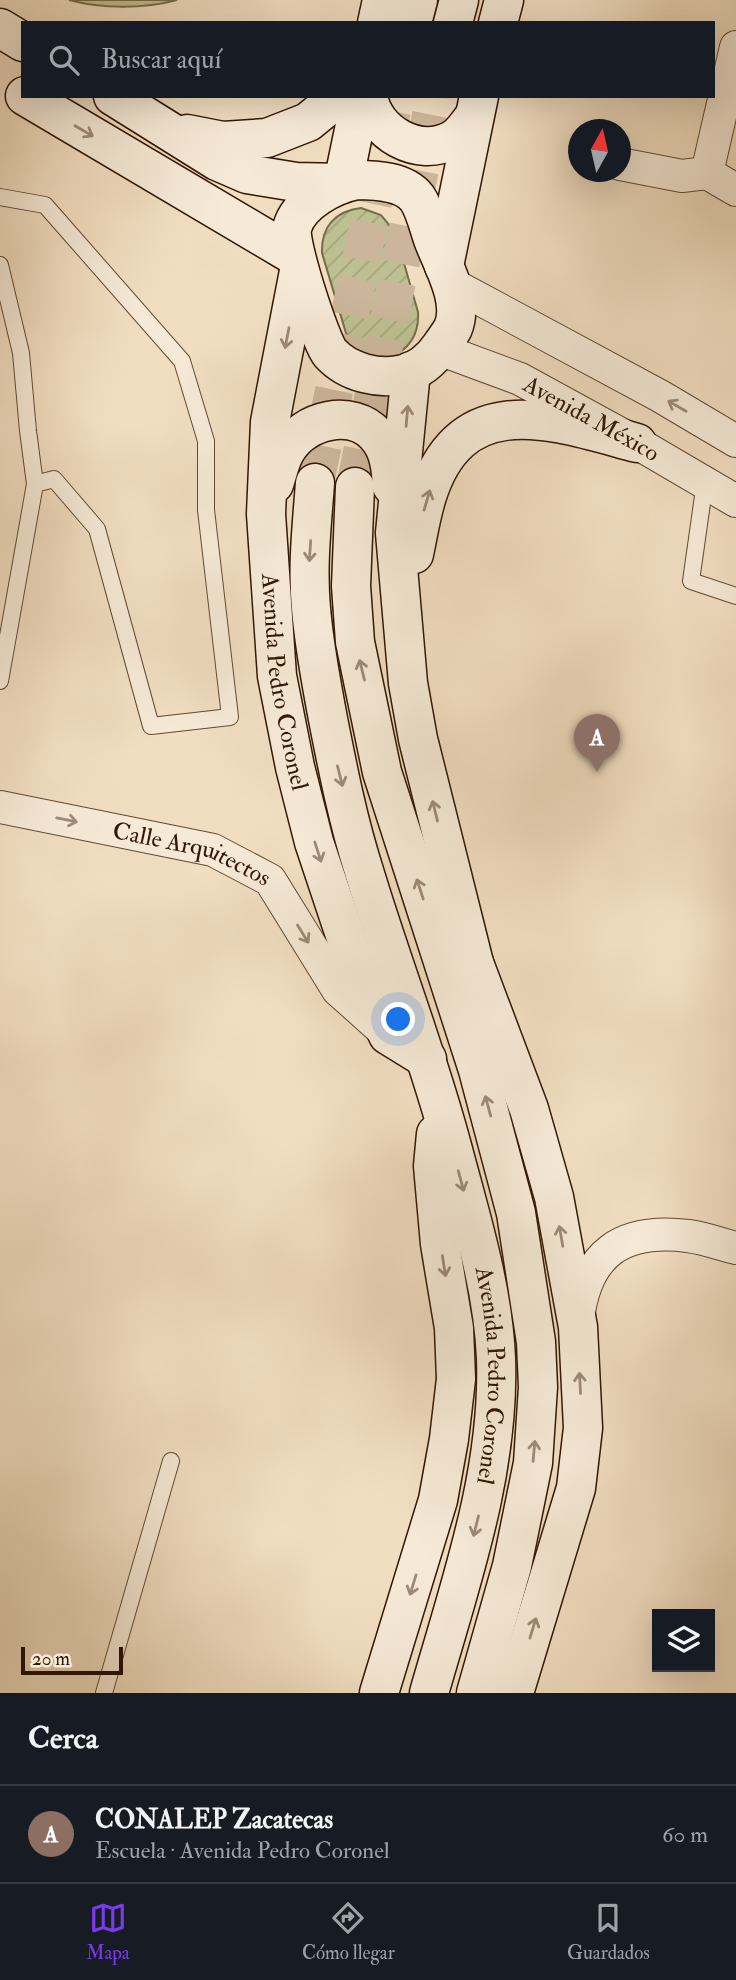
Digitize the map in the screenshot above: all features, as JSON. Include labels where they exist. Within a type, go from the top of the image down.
[{"type":"street","points":[[385,15],[418,0]]},
{"type":"street","points":[[454,21],[459,0]]},
{"type":"street","points":[[499,21],[504,0]]},
{"type":"street","points":[[0,28],[21,41]]},
{"type":"street","points":[[708,173],[736,47]]},
{"type":"street","points":[[0,82],[21,94]]},
{"type":"street","points":[[27,98],[297,264]]},
{"type":"street","points":[[116,98],[217,161],[247,174],[296,182],[383,181],[405,189],[416,197],[447,274],[457,308],[453,328],[425,360],[402,374],[377,376],[355,370],[329,352],[297,264],[291,237],[292,226],[317,195],[342,183]]},
{"type":"street","points":[[170,130],[223,141],[267,138],[308,122],[338,98]]},
{"type":"street","points":[[342,183],[361,98]]},
{"type":"street","points":[[368,98],[370,107],[382,127],[402,141],[425,146],[449,142],[460,135],[477,106]]},
{"type":"street","points":[[447,274],[477,106]]},
{"type":"street","points":[[631,166],[682,176],[708,173],[736,190]]},
{"type":"street","name":"Avenida Pedro Coronel","points":[[297,264],[270,422],[266,514],[278,676],[295,767],[314,842],[352,956],[388,1035]]},
{"type":"street","points":[[447,274],[736,441]]},
{"type":"street","name":"Avenida Pedro Coronel","points":[[425,360],[396,533],[400,614],[418,739],[474,963],[478,1070]]},
{"type":"street","name":"Avenida México","points":[[425,360],[520,379],[736,501]]},
{"type":"street","points":[[400,614],[427,496],[439,467],[462,439],[484,426],[509,419],[532,419],[558,422],[637,443]]},
{"type":"street","points":[[266,514],[287,449],[300,433],[317,423],[337,420],[357,423],[375,433],[383,445],[390,467],[396,533]]},
{"type":"street","name":"Avenida Pedro Coronel","points":[[315,483],[309,562],[311,606],[337,766],[363,869],[440,1100],[485,1273],[496,1353],[492,1444],[483,1499],[429,1693]]},
{"type":"street","name":"Avenida Pedro Coronel","points":[[355,487],[351,586],[355,642],[382,772],[478,1070],[516,1213],[536,1342],[538,1387],[533,1463],[512,1566],[476,1693]]},
{"type":"street","name":"Calle Arquitectos","points":[[0,807],[213,850],[270,880],[338,990],[388,1035]]},
{"type":"street","points":[[474,963],[529,1109],[554,1197],[578,1328],[583,1428],[576,1488],[513,1693]]},
{"type":"street","points":[[388,1035],[427,1059]]},
{"type":"street","points":[[379,1693],[438,1500],[456,1379],[454,1328],[440,1244],[433,1166],[440,1100]]},
{"type":"street","points":[[578,1328],[581,1296],[592,1268],[609,1250],[645,1236],[688,1236],[736,1248]]},
{"type":"lane","points":[[0,197],[44,205],[182,362],[206,441],[206,510],[230,717],[151,726],[97,529],[54,479],[36,484]]},
{"type":"lane","points":[[0,265],[21,353],[36,484],[0,681]]},
{"type":"lane","points":[[705,482],[691,581],[736,596]]},
{"type":"lane","points":[[104,1693],[171,1461]]},
{"type":"green space","points":[[69,0],[177,0],[123,7]]},
{"type":"green space","points":[[361,208],[381,215],[395,232],[418,312],[417,328],[411,341],[391,356],[367,354],[356,346],[346,333],[322,253],[324,235],[331,222],[344,213]]},
{"type":"tunnel","points":[[315,483],[395,98]]},
{"type":"tunnel","points":[[355,487],[435,98]]},
{"type":"place","name":"CONALEP Zacatecas","points":[[597,772]]}]
